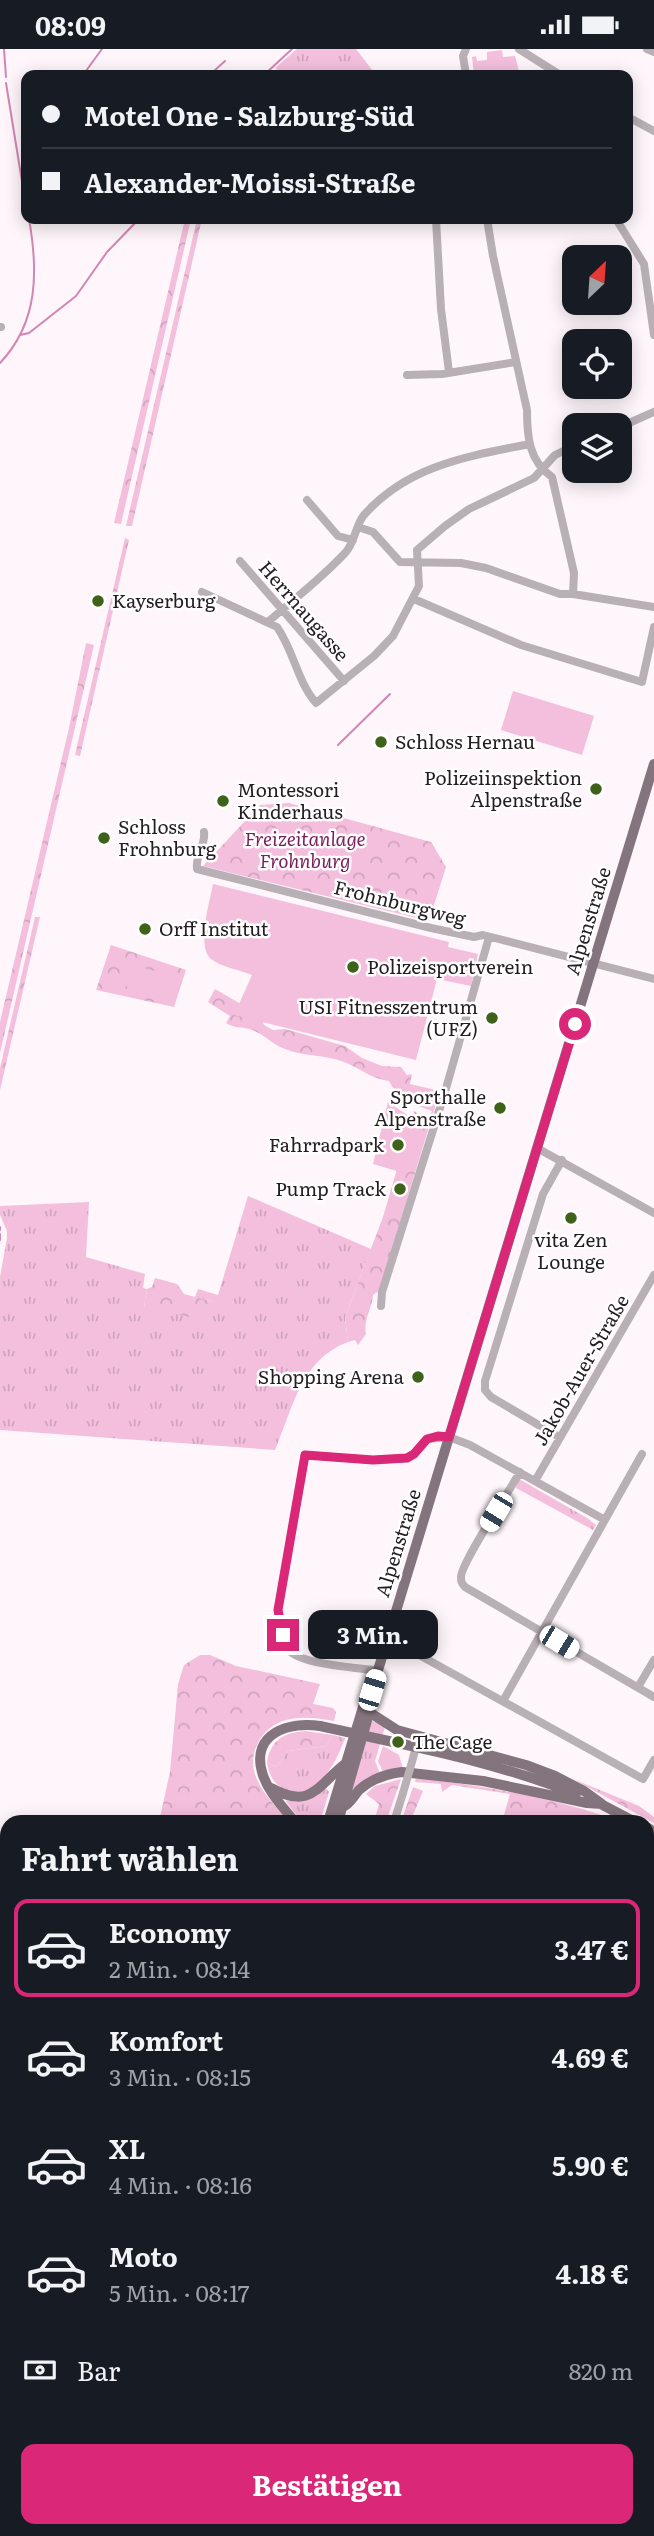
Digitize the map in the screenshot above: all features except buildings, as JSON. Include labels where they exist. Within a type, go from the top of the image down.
[{"type":"main road","name":"Alpenstraße","points":[[330,1815],[367,1694],[372,1690],[378,1671],[654,764]]},
{"type":"main road","name":"Alpenstraße","points":[[340,1815],[374,1696],[372,1690]]},
{"type":"main road","points":[[369,1712],[397,1730],[526,1765],[555,1776],[602,1804]]},
{"type":"main road","points":[[290,1815],[262,1775],[261,1751],[277,1730],[305,1723],[416,1747],[536,1778],[623,1815]]},
{"type":"main road","points":[[269,1786],[286,1796],[305,1797],[345,1764]]},
{"type":"main road","points":[[343,1807],[371,1781],[402,1772],[483,1781],[602,1804]]},
{"type":"street","points":[[465,70],[463,56],[466,49]]},
{"type":"street","points":[[519,49],[552,70]]},
{"type":"street","points":[[647,49],[654,52]]},
{"type":"street","points":[[633,120],[654,131]]},
{"type":"street","points":[[436,224],[441,309],[449,372]]},
{"type":"street","points":[[488,224],[527,410],[533,458],[541,469],[552,477],[574,573],[573,594]]},
{"type":"street","points":[[619,224],[644,264],[654,335]]},
{"type":"street","points":[[644,264],[654,261]]},
{"type":"street","points":[[407,375],[516,362]]},
{"type":"street","points":[[632,422],[654,412]]},
{"type":"street","points":[[268,622],[348,551],[363,516],[396,488],[418,474],[458,458],[530,444]]},
{"type":"street","points":[[202,592],[277,627],[284,636],[301,681],[316,703],[389,642],[419,586],[417,551],[469,509],[534,478],[555,455],[562,452]]},
{"type":"street","points":[[307,500],[338,536],[352,540]]},
{"type":"street","points":[[358,527],[373,532],[400,562],[461,563],[486,568],[560,594],[654,607]]},
{"type":"street","name":"Herrnaugasse","points":[[240,561],[344,681]]},
{"type":"street","points":[[414,599],[521,645],[642,682],[654,627]]},
{"type":"street","name":"Frohnburgweg","points":[[204,832],[205,839],[196,860],[197,869],[431,928],[474,937],[489,937],[654,979]]},
{"type":"street","points":[[381,1306],[382,1292],[444,1096],[489,937]]},
{"type":"street","points":[[537,1148],[654,1213]]},
{"type":"street","points":[[559,1437],[491,1397],[485,1389],[485,1381],[542,1194],[562,1160]]},
{"type":"street","name":"Jakob-Auer-Straße","points":[[535,1481],[654,1275]]},
{"type":"street","points":[[378,1671],[300,1659],[287,1648],[278,1610],[305,1455],[373,1460],[407,1458],[427,1439],[449,1437],[520,1472],[605,1520]]},
{"type":"street","points":[[503,1701],[642,1454]]},
{"type":"street","points":[[520,1472],[461,1574],[461,1581],[466,1587],[654,1697]]},
{"type":"street","points":[[387,1640],[643,1779],[654,1760]]},
{"type":"street","points":[[638,1687],[654,1660]]},
{"type":"street","points":[[396,1815],[416,1747]]},
{"type":"green space","points":[[297,49],[356,49],[372,70],[278,70],[275,68]]},
{"type":"green space","points":[[502,50],[503,57],[515,56],[519,70],[473,70],[472,57],[476,56],[477,61],[487,60],[487,52]]},
{"type":"green space","points":[[184,224],[190,224],[121,524],[114,523]]},
{"type":"green space","points":[[196,224],[201,224],[132,526],[126,526]]},
{"type":"green space","points":[[125,538],[129,540],[80,756],[75,755]]},
{"type":"green space","points":[[86,643],[94,645],[0,1053],[0,1022],[69,728]]},
{"type":"green space","points":[[513,691],[594,716],[582,755],[501,730]]},
{"type":"green space","name":"Freizeitanlage Frohnburg","points":[[289,803],[431,842],[446,867],[429,921],[203,866],[260,805]]},
{"type":"green space","name":"Polizeisportverein","points":[[213,884],[449,942],[448,947],[478,954],[471,986],[437,979],[416,1060],[234,1015],[252,975],[220,964],[207,953],[204,934]]},
{"type":"green space","points":[[35,917],[40,917],[0,1090],[0,1068]]},
{"type":"green space","points":[[111,945],[186,970],[174,1007],[96,990]]},
{"type":"green space","points":[[132,964],[179,979],[172,1001],[125,986]]},
{"type":"green space","points":[[215,989],[260,1015],[264,1025],[273,1030],[285,1029],[345,1046],[362,1058],[382,1066],[401,1067],[407,1075],[412,1074],[410,1084],[440,1091],[379,1291],[373,1295],[366,1334],[358,1345],[355,1340],[348,1342],[345,1317],[383,1217],[414,1111],[428,1121],[432,1111],[402,1096],[389,1081],[350,1064],[337,1059],[292,1052],[256,1032],[229,1025],[226,1023],[230,1016],[208,1002]]},
{"type":"green space","name":"Fahrradpark","points":[[388,1102],[424,1126],[407,1174],[373,1164]]},
{"type":"green space","points":[[248,1196],[371,1249],[345,1317],[348,1342],[319,1360],[309,1373],[300,1387],[275,1450],[0,1430],[0,1277],[7,1231],[0,1215],[0,1206],[89,1202],[86,1257],[145,1274],[143,1288],[147,1289],[144,1307],[214,1302],[195,1297],[198,1289],[218,1295]]},
{"type":"green space","points":[[155,1278],[177,1284],[184,1294],[214,1302],[209,1319],[206,1321],[144,1307],[147,1289],[152,1287]]},
{"type":"green space","points":[[519,1479],[587,1518],[596,1525],[593,1530],[516,1488]]},
{"type":"green space","points":[[200,1655],[210,1655],[236,1666],[320,1684],[313,1704],[333,1708],[336,1712],[334,1721],[301,1718],[280,1722],[263,1735],[255,1749],[253,1765],[259,1783],[283,1815],[161,1815],[170,1772],[178,1684],[184,1665]]},
{"type":"green space","points":[[371,1720],[385,1727],[375,1761],[380,1774],[351,1793]]},
{"type":"green space","points":[[305,1731],[333,1735],[326,1746],[288,1751],[276,1767],[267,1762],[279,1739]]},
{"type":"green space","points":[[333,1735],[345,1738],[331,1768],[315,1786],[306,1791],[295,1792],[280,1787],[274,1781],[267,1762],[276,1767],[288,1751],[326,1746]]},
{"type":"green space","points":[[383,1746],[399,1755],[403,1769],[383,1772],[378,1761]]},
{"type":"green space","points":[[416,1778],[520,1794],[600,1815],[504,1815],[510,1794],[452,1785],[442,1792],[441,1784],[415,1782]]},
{"type":"green space","points":[[401,1779],[388,1815],[376,1815],[379,1804],[366,1794],[375,1786]]},
{"type":"green space","points":[[573,1779],[639,1806],[651,1815],[639,1815]]},
{"type":"green space","points":[[413,1787],[423,1791],[413,1815],[403,1815]]},
{"type":"green space","points":[[326,1788],[329,1792],[322,1815],[296,1815],[286,1800],[297,1802]]},
{"type":"waterway","points":[[4,49],[6,77]]},
{"type":"waterway","points":[[87,70],[102,49]]},
{"type":"waterway","points":[[269,70],[292,49]]},
{"type":"waterway","points":[[215,70],[225,61]]},
{"type":"waterway","points":[[6,83],[21,175]]},
{"type":"waterway","points":[[0,363],[13,347],[29,313],[34,276],[30,224]]},
{"type":"waterway","points":[[20,335],[29,333],[76,296],[107,252],[134,224]]},
{"type":"waterway","points":[[338,745],[390,694]]},
{"type":"waterway","points":[[0,1234],[0,1240]]},
{"type":"place","name":"Kayserburg","points":[[98,601]]},
{"type":"place","name":"Schloss Hernau","points":[[381,742]]},
{"type":"place","name":"Polizeiinspektion Alpenstraße","points":[[596,789]]},
{"type":"place","name":"Montessori Kinderhaus","points":[[223,801]]},
{"type":"place","name":"Schloss Frohnburg","points":[[104,838]]},
{"type":"place","name":"Orff Institut","points":[[145,929]]},
{"type":"place","name":"Polizeisportverein","points":[[353,967]]},
{"type":"place","name":"USI Fitnesszentrum (UFZ)","points":[[492,1018]]},
{"type":"place","name":"Sporthalle Alpenstraße","points":[[500,1108]]},
{"type":"place","name":"Fahrradpark","points":[[398,1145]]},
{"type":"place","name":"Pump Track","points":[[400,1189]]},
{"type":"place","name":"vita Zen Lounge","points":[[571,1218]]},
{"type":"place","name":"Shopping Arena","points":[[418,1377]]},
{"type":"place","name":"The Cage","points":[[398,1742]]},
{"type":"route","points":[[283,1635],[278,1610],[305,1455],[373,1460],[407,1458],[427,1439],[449,1437],[575,1024]]}]
